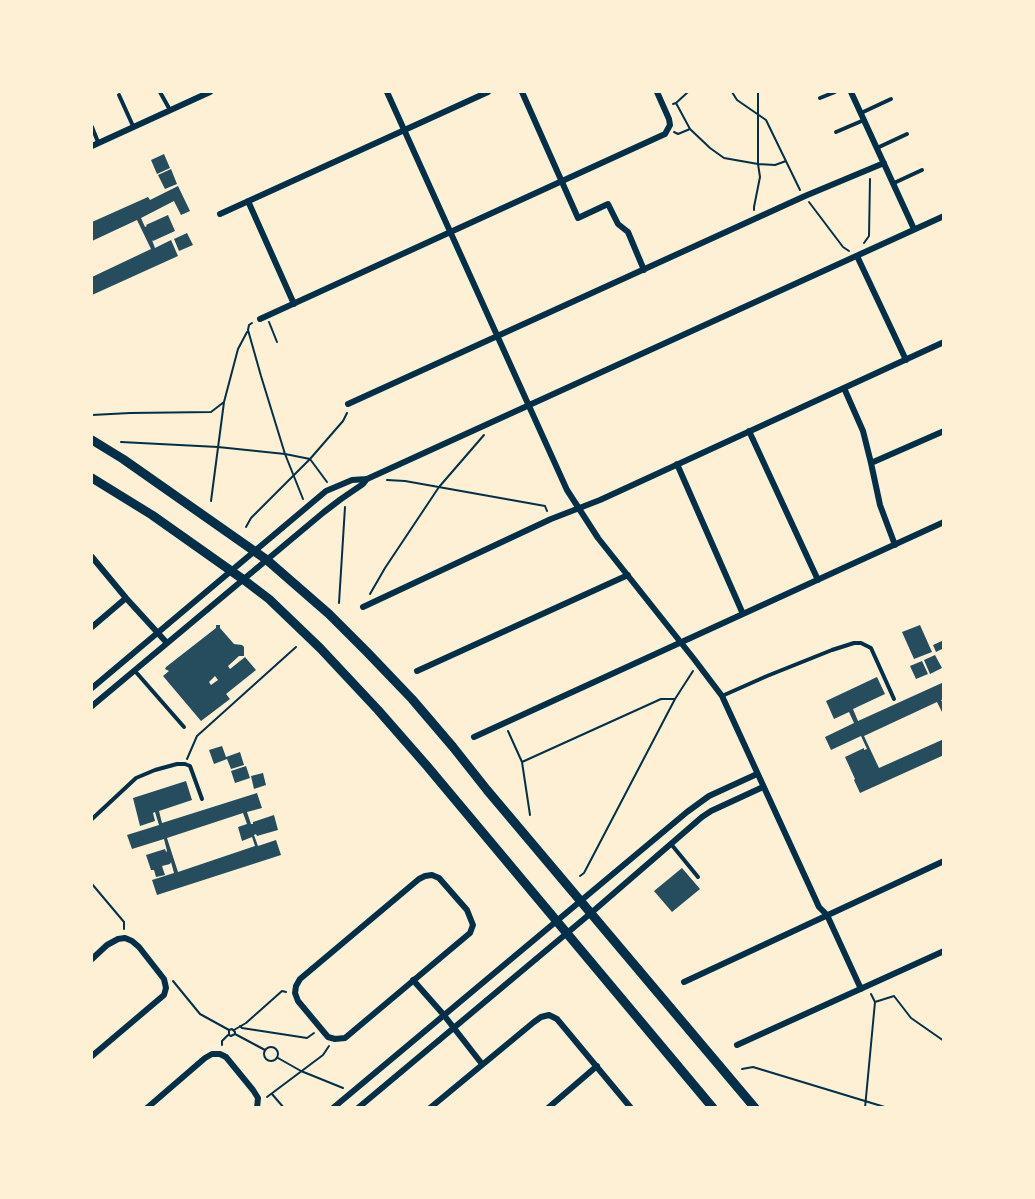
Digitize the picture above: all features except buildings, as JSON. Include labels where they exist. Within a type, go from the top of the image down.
[{"type":"main road","points":[[92,440],[123,459],[267,560],[329,615],[387,672],[453,747],[755,1107]]},
{"type":"main road","points":[[92,478],[152,515],[231,570],[293,621],[321,648],[378,710],[713,1107]]},
{"type":"street","points":[[95,144],[202,93],[210,92]]},
{"type":"street","points":[[387,92],[567,490],[598,538],[722,696],[819,907],[827,915],[861,989]]},
{"type":"street","points":[[220,214],[488,92]]},
{"type":"street","points":[[522,92],[578,218],[608,204],[618,224],[628,232],[644,270]]},
{"type":"street","points":[[263,318],[665,134],[670,125],[657,92]]},
{"type":"street","points":[[851,92],[914,229]]},
{"type":"street","points":[[348,404],[805,196],[884,163]]},
{"type":"street","points":[[248,201],[294,304]]},
{"type":"street","points":[[92,688],[326,492],[352,480],[366,479],[944,216]]},
{"type":"street","points":[[856,255],[906,360]]},
{"type":"street","points":[[363,607],[551,519],[579,509],[944,342]]},
{"type":"street","points":[[844,388],[863,431],[880,505],[895,545]]},
{"type":"street","points":[[749,431],[818,580]]},
{"type":"street","points":[[871,463],[944,431]]},
{"type":"street","points":[[677,464],[743,614]]},
{"type":"street","points":[[92,706],[340,499],[363,484],[366,479]]},
{"type":"street","points":[[474,737],[944,522]]},
{"type":"street","points":[[92,557],[167,643]]},
{"type":"street","points":[[417,671],[627,575]]},
{"type":"street","points":[[92,627],[126,598]]},
{"type":"street","points":[[333,1107],[699,802],[757,774]]},
{"type":"street","points":[[358,1107],[711,811],[763,787]]},
{"type":"street","points":[[684,982],[944,861]]},
{"type":"street","points":[[432,875],[439,878],[467,910],[473,925],[470,933],[413,980],[345,1038],[335,1040],[328,1037],[298,1001],[295,993],[300,979],[418,879],[432,875]]},
{"type":"street","points":[[92,958],[118,939],[132,940],[164,979],[166,988],[164,995],[92,1056]]},
{"type":"street","points":[[737,1044],[944,951]]},
{"type":"street","points":[[413,980],[454,1027],[482,1064]]},
{"type":"street","points":[[430,1107],[534,1022],[549,1016],[557,1019],[631,1107]]},
{"type":"street","points":[[147,1107],[212,1054],[220,1054],[226,1058],[253,1090],[258,1098],[257,1107]]},
{"type":"street","points":[[548,1107],[597,1066]]},
{"type":"lane","points":[[160,92],[170,110]]},
{"type":"lane","points":[[820,98],[835,92]]},
{"type":"lane","points":[[119,95],[133,126]]},
{"type":"lane","points":[[836,132],[891,99]]},
{"type":"lane","points":[[92,127],[95,144]]},
{"type":"lane","points":[[877,148],[907,134]]},
{"type":"lane","points":[[893,183],[922,171]]},
{"type":"lane","points":[[722,696],[832,650],[861,643],[871,648],[894,699]]},
{"type":"lane","points":[[134,670],[184,727]]},
{"type":"lane","points":[[92,819],[136,778],[169,765],[185,764],[192,769],[202,799]]},
{"type":"lane","points":[[671,844],[698,877]]},
{"type":"path","points":[[664,108],[676,103],[688,92]]},
{"type":"path","points":[[732,92],[737,100],[766,120],[800,190],[843,247],[856,255],[869,236],[870,179]]},
{"type":"path","points":[[757,218],[754,207],[760,177],[758,92]]},
{"type":"path","points":[[676,103],[690,129],[724,158],[775,165],[786,161]]},
{"type":"path","points":[[668,130],[678,134],[690,129]]},
{"type":"path","points":[[211,501],[224,402],[238,349],[249,325],[263,318],[277,342]]},
{"type":"path","points":[[248,330],[285,454],[303,499]]},
{"type":"path","points":[[92,415],[130,412],[212,412],[224,402]]},
{"type":"path","points":[[246,527],[251,518],[310,459],[343,421],[347,415],[348,404]]},
{"type":"path","points":[[363,607],[385,568],[439,487],[476,445],[494,420]]},
{"type":"path","points":[[122,442],[218,447],[285,454],[310,459],[327,482]]},
{"type":"path","points":[[386,480],[405,481],[545,506],[551,519]]},
{"type":"path","points":[[339,603],[344,503]]},
{"type":"path","points":[[185,764],[197,736],[296,647]]},
{"type":"path","points":[[580,876],[584,873],[675,699],[694,669]]},
{"type":"path","points":[[522,762],[661,699],[675,699]]},
{"type":"path","points":[[505,723],[522,762],[530,815]]},
{"type":"path","points":[[92,884],[124,922]]},
{"type":"path","points":[[173,980],[200,1014],[229,1032],[231,1036],[282,991]]},
{"type":"path","points":[[865,1107],[875,1002],[894,996],[911,1018],[944,1041]]},
{"type":"path","points":[[240,1026],[307,1038],[321,1028]]},
{"type":"path","points":[[222,1041],[230,1029],[265,1050]]},
{"type":"path","points":[[265,1050],[270,1047],[276,1048],[278,1058]]},
{"type":"path","points":[[265,1050],[266,1059],[272,1061],[278,1058]]},
{"type":"path","points":[[268,1097],[323,1054]]},
{"type":"path","points":[[278,1058],[301,1071],[342,1087],[344,1090]]},
{"type":"path","points":[[742,1069],[753,1066],[877,1106],[888,1107]]},
{"type":"path","points":[[272,1094],[284,1107]]}]
